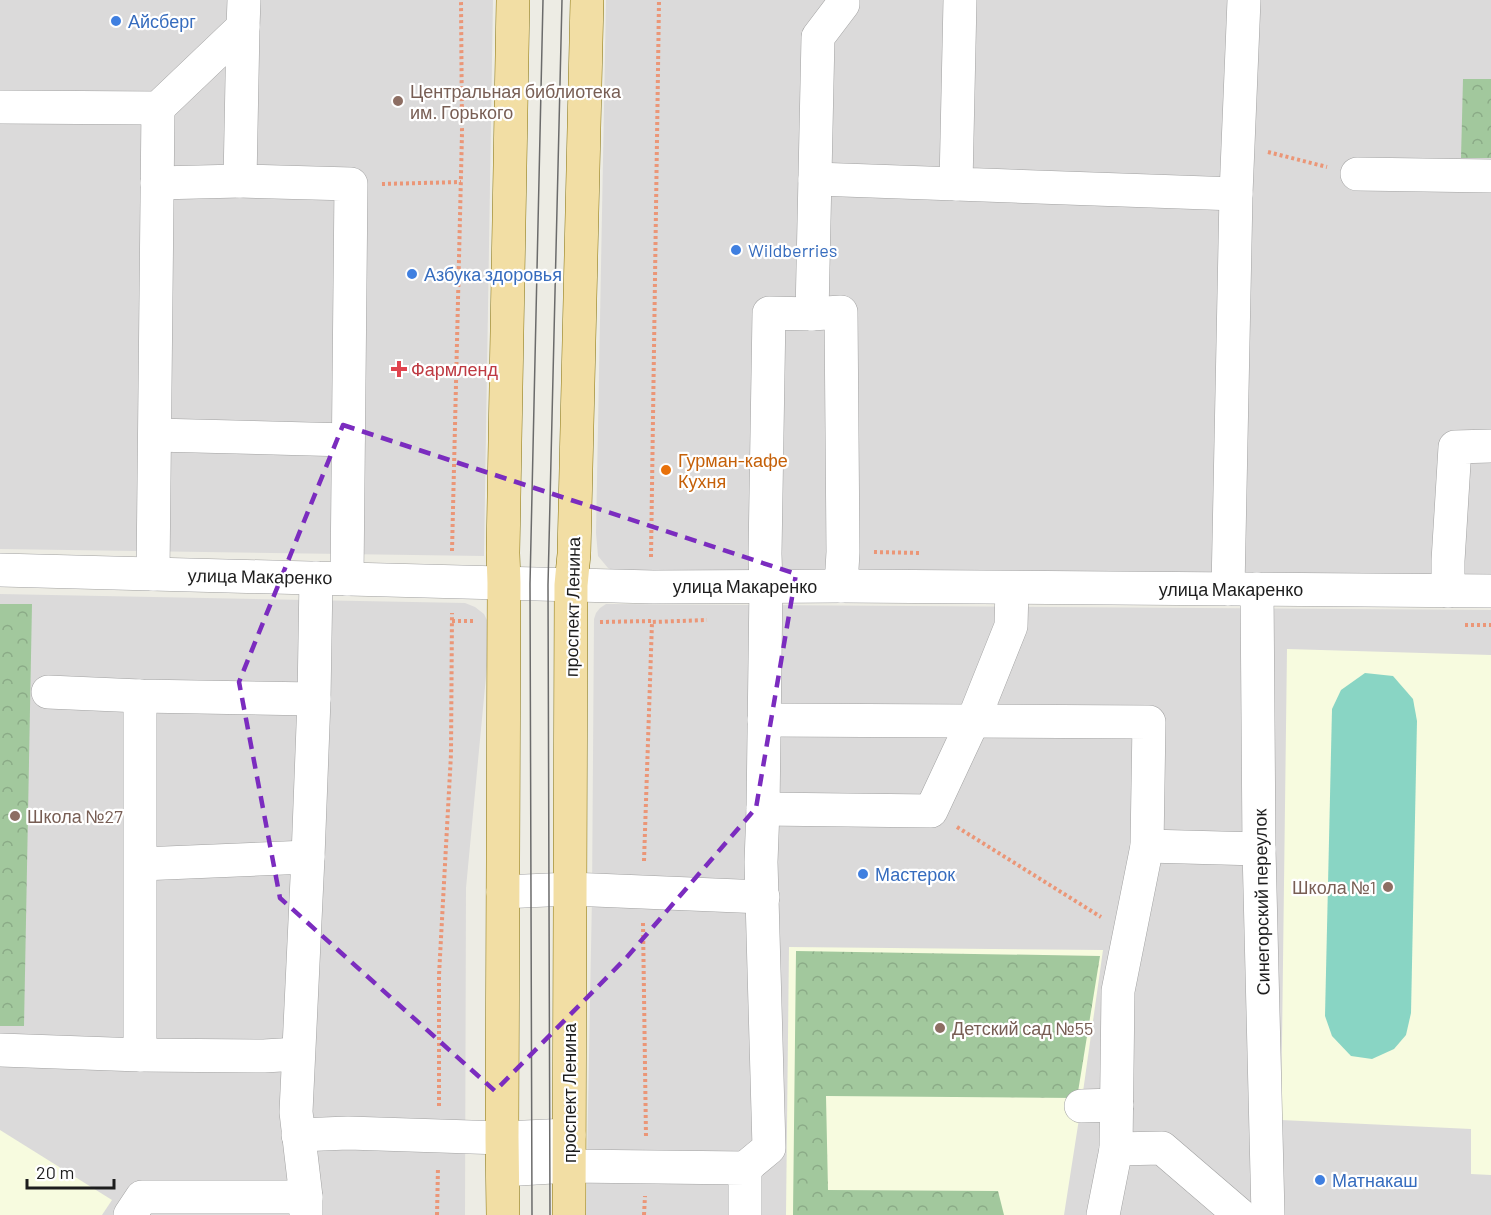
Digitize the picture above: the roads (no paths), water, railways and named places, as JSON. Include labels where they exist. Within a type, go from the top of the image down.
[{"type":"main road","points":[[503,1215],[503,542],[513,0]]},
{"type":"main road","name":"проспект Ленина","points":[[569,1215],[571,585],[574,554],[587,0]]},
{"type":"street","points":[[812,314],[818,37],[843,0]]},
{"type":"street","points":[[956,184],[960,0]]},
{"type":"street","name":"Синегорский переулок","points":[[1244,0],[1236,194],[1243,589],[1259,849],[1268,1215]]},
{"type":"street","points":[[153,574],[158,108],[243,13]]},
{"type":"street","points":[[240,181],[243,13]]},
{"type":"street","points":[[0,107],[158,108]]},
{"type":"street","points":[[1357,174],[1491,176]]},
{"type":"street","points":[[815,179],[1236,194]]},
{"type":"street","points":[[130,1215],[142,1197],[306,1206],[296,1112],[314,699],[348,440],[351,184],[240,181],[157,183]]},
{"type":"street","points":[[298,1134],[348,1133],[502,1154],[569,1151],[745,1168],[769,1148],[761,862],[769,313],[841,312],[843,552],[841,586]]},
{"type":"street","points":[[155,435],[348,440]]},
{"type":"street","points":[[1448,591],[1455,447],[1491,446]]},
{"type":"street","name":"улица Макаренко","points":[[0,570],[653,587],[841,586],[1491,591]]},
{"type":"street","points":[[763,809],[931,811],[973,721],[1011,626],[1012,588]]},
{"type":"street","points":[[48,692],[314,699]]},
{"type":"street","points":[[140,696],[140,1054]]},
{"type":"street","points":[[764,720],[1149,722],[1147,846],[1118,991],[1116,1149],[1103,1215]]},
{"type":"street","points":[[1147,846],[1259,849]]},
{"type":"street","points":[[141,864],[308,857]]},
{"type":"street","points":[[503,892],[570,889],[763,897]]},
{"type":"street","points":[[0,1050],[264,1056],[298,1054]]},
{"type":"street","points":[[1081,1106],[1117,1105]]},
{"type":"street","points":[[1116,1149],[1162,1148],[1240,1215]]},
{"type":"street","points":[[745,1168],[745,1215]]},
{"type":"tram line","points":[[532,1215],[530,584],[543,0]]},
{"type":"tram line","points":[[550,1215],[548,585],[562,0]]},
{"type":"place","name":"Айсберг","points":[[116,21]]},
{"type":"place","name":"Центральная библиотека им. Горького","points":[[398,101]]},
{"type":"place","name":"Wildberries","points":[[736,250]]},
{"type":"place","name":"Азбука здоровья","points":[[412,274]]},
{"type":"place","name":"Фармленд","points":[[399,369]]},
{"type":"place","name":"Гурман-кафе Кухня","points":[[666,470]]},
{"type":"place","name":"Школа №27","points":[[15,816]]},
{"type":"place","name":"Мастерок","points":[[863,874]]},
{"type":"place","name":"Школа №1","points":[[1388,887]]},
{"type":"place","name":"Детский сад №55","points":[[940,1028]]},
{"type":"place","name":"Матнакаш","points":[[1320,1180]]}]
